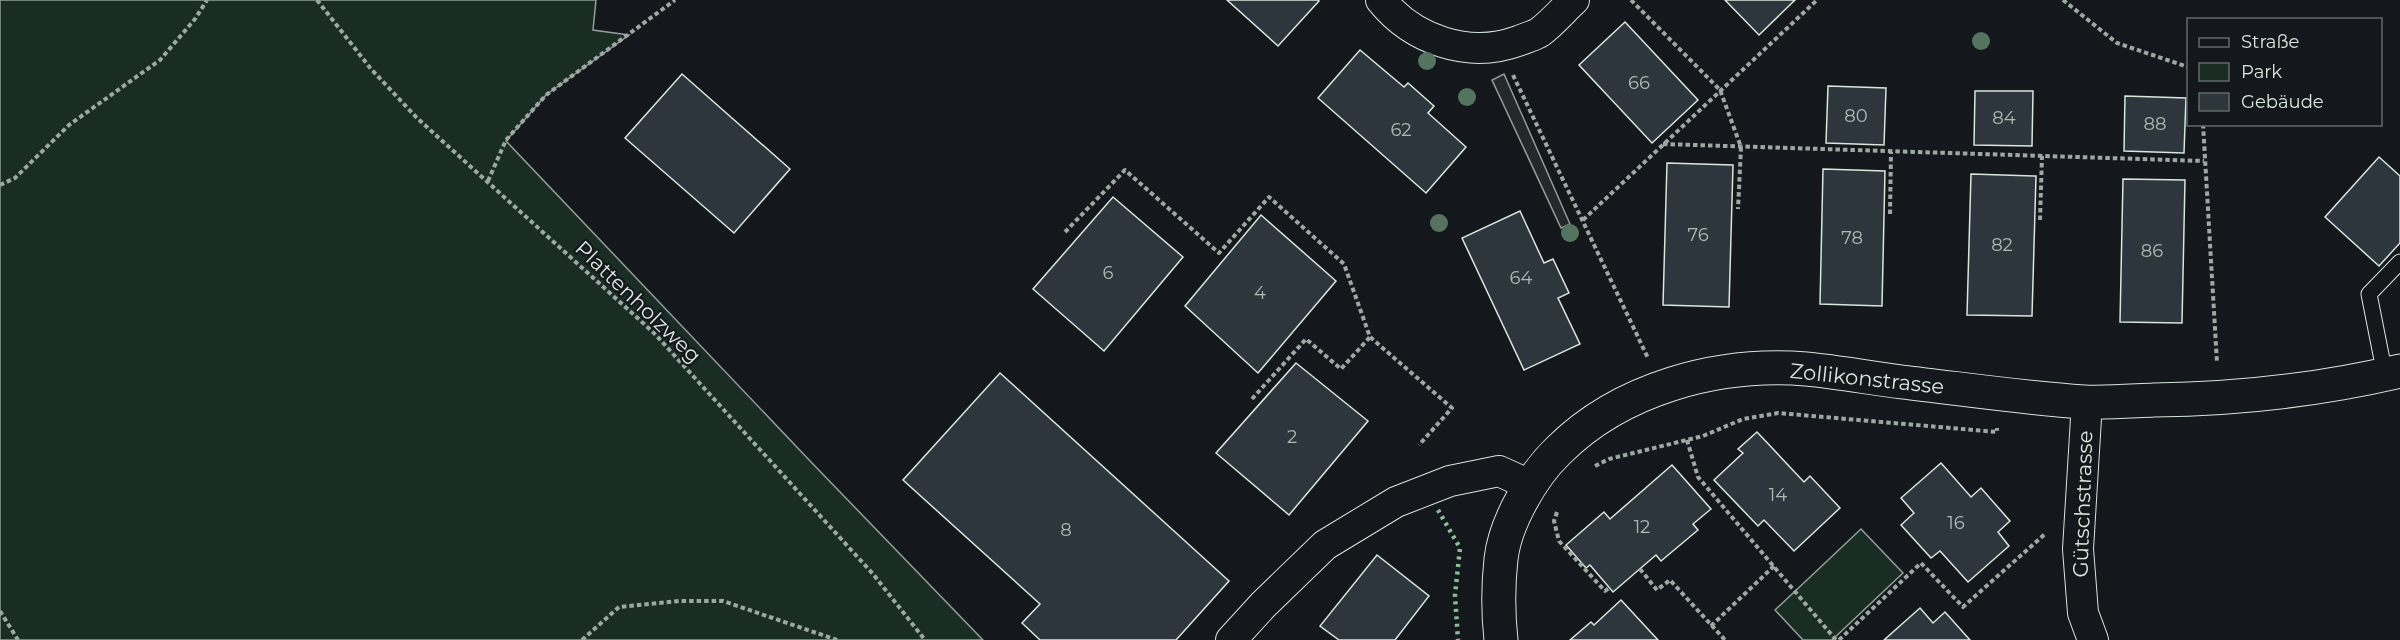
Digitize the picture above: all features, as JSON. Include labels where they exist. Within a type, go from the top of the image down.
[{"type":"main road","name":"Zollikonstrasse","points":[[1501,640],[1498,613],[1501,557],[1511,525],[1530,485],[1546,462],[1595,420],[1627,401],[1661,387],[1721,373],[1804,369],[2000,394],[2087,402],[2219,399],[2293,391],[2392,373]]},
{"type":"street","points":[[1381,0],[1394,17],[1428,38],[1462,48],[1500,47],[1538,33],[1574,0]]},
{"type":"street","name":"Gütschstrasse","points":[[2087,402],[2078,549],[2083,613],[2093,640]]},
{"type":"street","points":[[1232,640],[1263,605],[1325,545],[1396,502],[1450,481],[1498,471],[1530,485]]},
{"type":"lane","points":[[2392,373],[2369,294],[2400,262]]},
{"type":"path","points":[[0,185],[15,178],[69,125],[160,60],[195,19],[207,0]]},
{"type":"path","name":"Plattenholzweg","points":[[317,0],[371,69],[409,110],[654,333],[873,574],[925,640]]},
{"type":"path","points":[[488,181],[506,140],[546,95],[675,0]]},
{"type":"path","points":[[1631,0],[1720,90],[1741,147],[1738,209]]},
{"type":"path","points":[[1583,220],[1817,0]]},
{"type":"path","points":[[2063,0],[2117,44],[2187,67]]},
{"type":"path","points":[[1500,47],[1661,387]]},
{"type":"path","points":[[2203,126],[2219,399]]},
{"type":"path","points":[[1663,144],[2204,161]]},
{"type":"path","points":[[1890,214],[1892,152]]},
{"type":"path","points":[[2040,220],[2042,156]]},
{"type":"path","points":[[1065,232],[1125,170],[1219,253],[1269,197],[1344,264],[1370,337],[1452,408],[1419,445]]},
{"type":"path","points":[[1252,399],[1306,339],[1341,369],[1370,337]]},
{"type":"path","points":[[1590,470],[1609,459],[1687,440],[1743,419],[1778,413],[1997,432],[2000,394]]},
{"type":"path","points":[[1687,440],[1698,477],[1838,640],[1921,562],[1963,607],[2081,503]]},
{"type":"path","points":[[1560,501],[1554,521],[1559,541],[1605,591],[1609,588]]},
{"type":"path","points":[[1712,626],[1774,567]]},
{"type":"path","points":[[1640,569],[1658,590],[1670,580],[1725,640]]},
{"type":"path","points":[[582,640],[619,607],[679,601],[723,601],[837,640]]},
{"type":"path","points":[[0,611],[18,640]]},
{"type":"green space","points":[[0,0],[596,0],[593,30],[629,35],[546,95],[506,141],[983,640],[0,640]]},
{"type":"green space","points":[[1861,529],[1903,573],[1832,640],[1803,640],[1775,610]]},
{"type":"shaded area","points":[[1504,74],[1570,224],[1561,228],[1492,80]]},
{"type":"building","points":[[1227,0],[1318,0],[1319,1],[1278,46]]},
{"type":"building","points":[[1725,0],[1795,0],[1759,35]]},
{"type":"building","points":[[1625,22],[1698,100],[1652,143],[1579,65]]},
{"type":"building","points":[[1360,50],[1404,87],[1408,83],[1434,106],[1428,113],[1466,147],[1426,193],[1318,98]]},
{"type":"building","points":[[682,74],[790,169],[734,233],[625,138]]},
{"type":"building","points":[[1828,86],[1886,88],[1884,145],[1826,143]]},
{"type":"building","points":[[1975,91],[2033,91],[2032,146],[1974,145]]},
{"type":"building","points":[[2125,96],[2186,98],[2184,153],[2124,151]]},
{"type":"building","points":[[2379,157],[2400,176],[2400,243],[2379,266],[2325,217]]},
{"type":"building","points":[[1667,163],[1733,165],[1729,307],[1663,305]]},
{"type":"building","points":[[1823,169],[1885,171],[1882,306],[1820,304]]},
{"type":"building","points":[[1971,174],[2036,176],[2032,316],[1967,315]]},
{"type":"building","points":[[2123,179],[2185,180],[2182,323],[2120,322]]},
{"type":"building","points":[[1113,197],[1183,257],[1104,351],[1033,289]]},
{"type":"building","points":[[1520,211],[1544,263],[1553,259],[1569,293],[1558,298],[1580,344],[1524,370],[1462,238]]},
{"type":"building","points":[[1261,215],[1336,281],[1258,373],[1185,306]]},
{"type":"building","points":[[1296,363],[1368,421],[1289,515],[1216,453]]},
{"type":"building","points":[[1000,373],[1229,581],[1176,640],[1040,640],[1022,623],[1040,604],[903,480]]},
{"type":"building","points":[[1757,432],[1804,482],[1810,476],[1840,508],[1794,551],[1764,520],[1758,526],[1714,480],[1743,453],[1738,449]]},
{"type":"building","points":[[1941,463],[1971,497],[1981,488],[2010,521],[1998,532],[2009,546],[1968,582],[1940,551],[1931,558],[1901,525],[1914,513],[1901,498]]},
{"type":"building","points":[[1672,465],[1711,509],[1693,524],[1698,530],[1661,561],[1656,555],[1613,592],[1590,565],[1586,568],[1566,545],[1604,512],[1610,519]]},
{"type":"building","points":[[1377,555],[1429,596],[1395,640],[1339,640],[1320,626]]},
{"type":"building","points":[[1621,600],[1658,640],[1570,640],[1591,622],[1594,625]]},
{"type":"building","points":[[1920,608],[1933,623],[1945,612],[1970,640],[1884,640]]},
{"type":"hedge","points":[[1438,510],[1460,548],[1455,595],[1458,640]]}]
